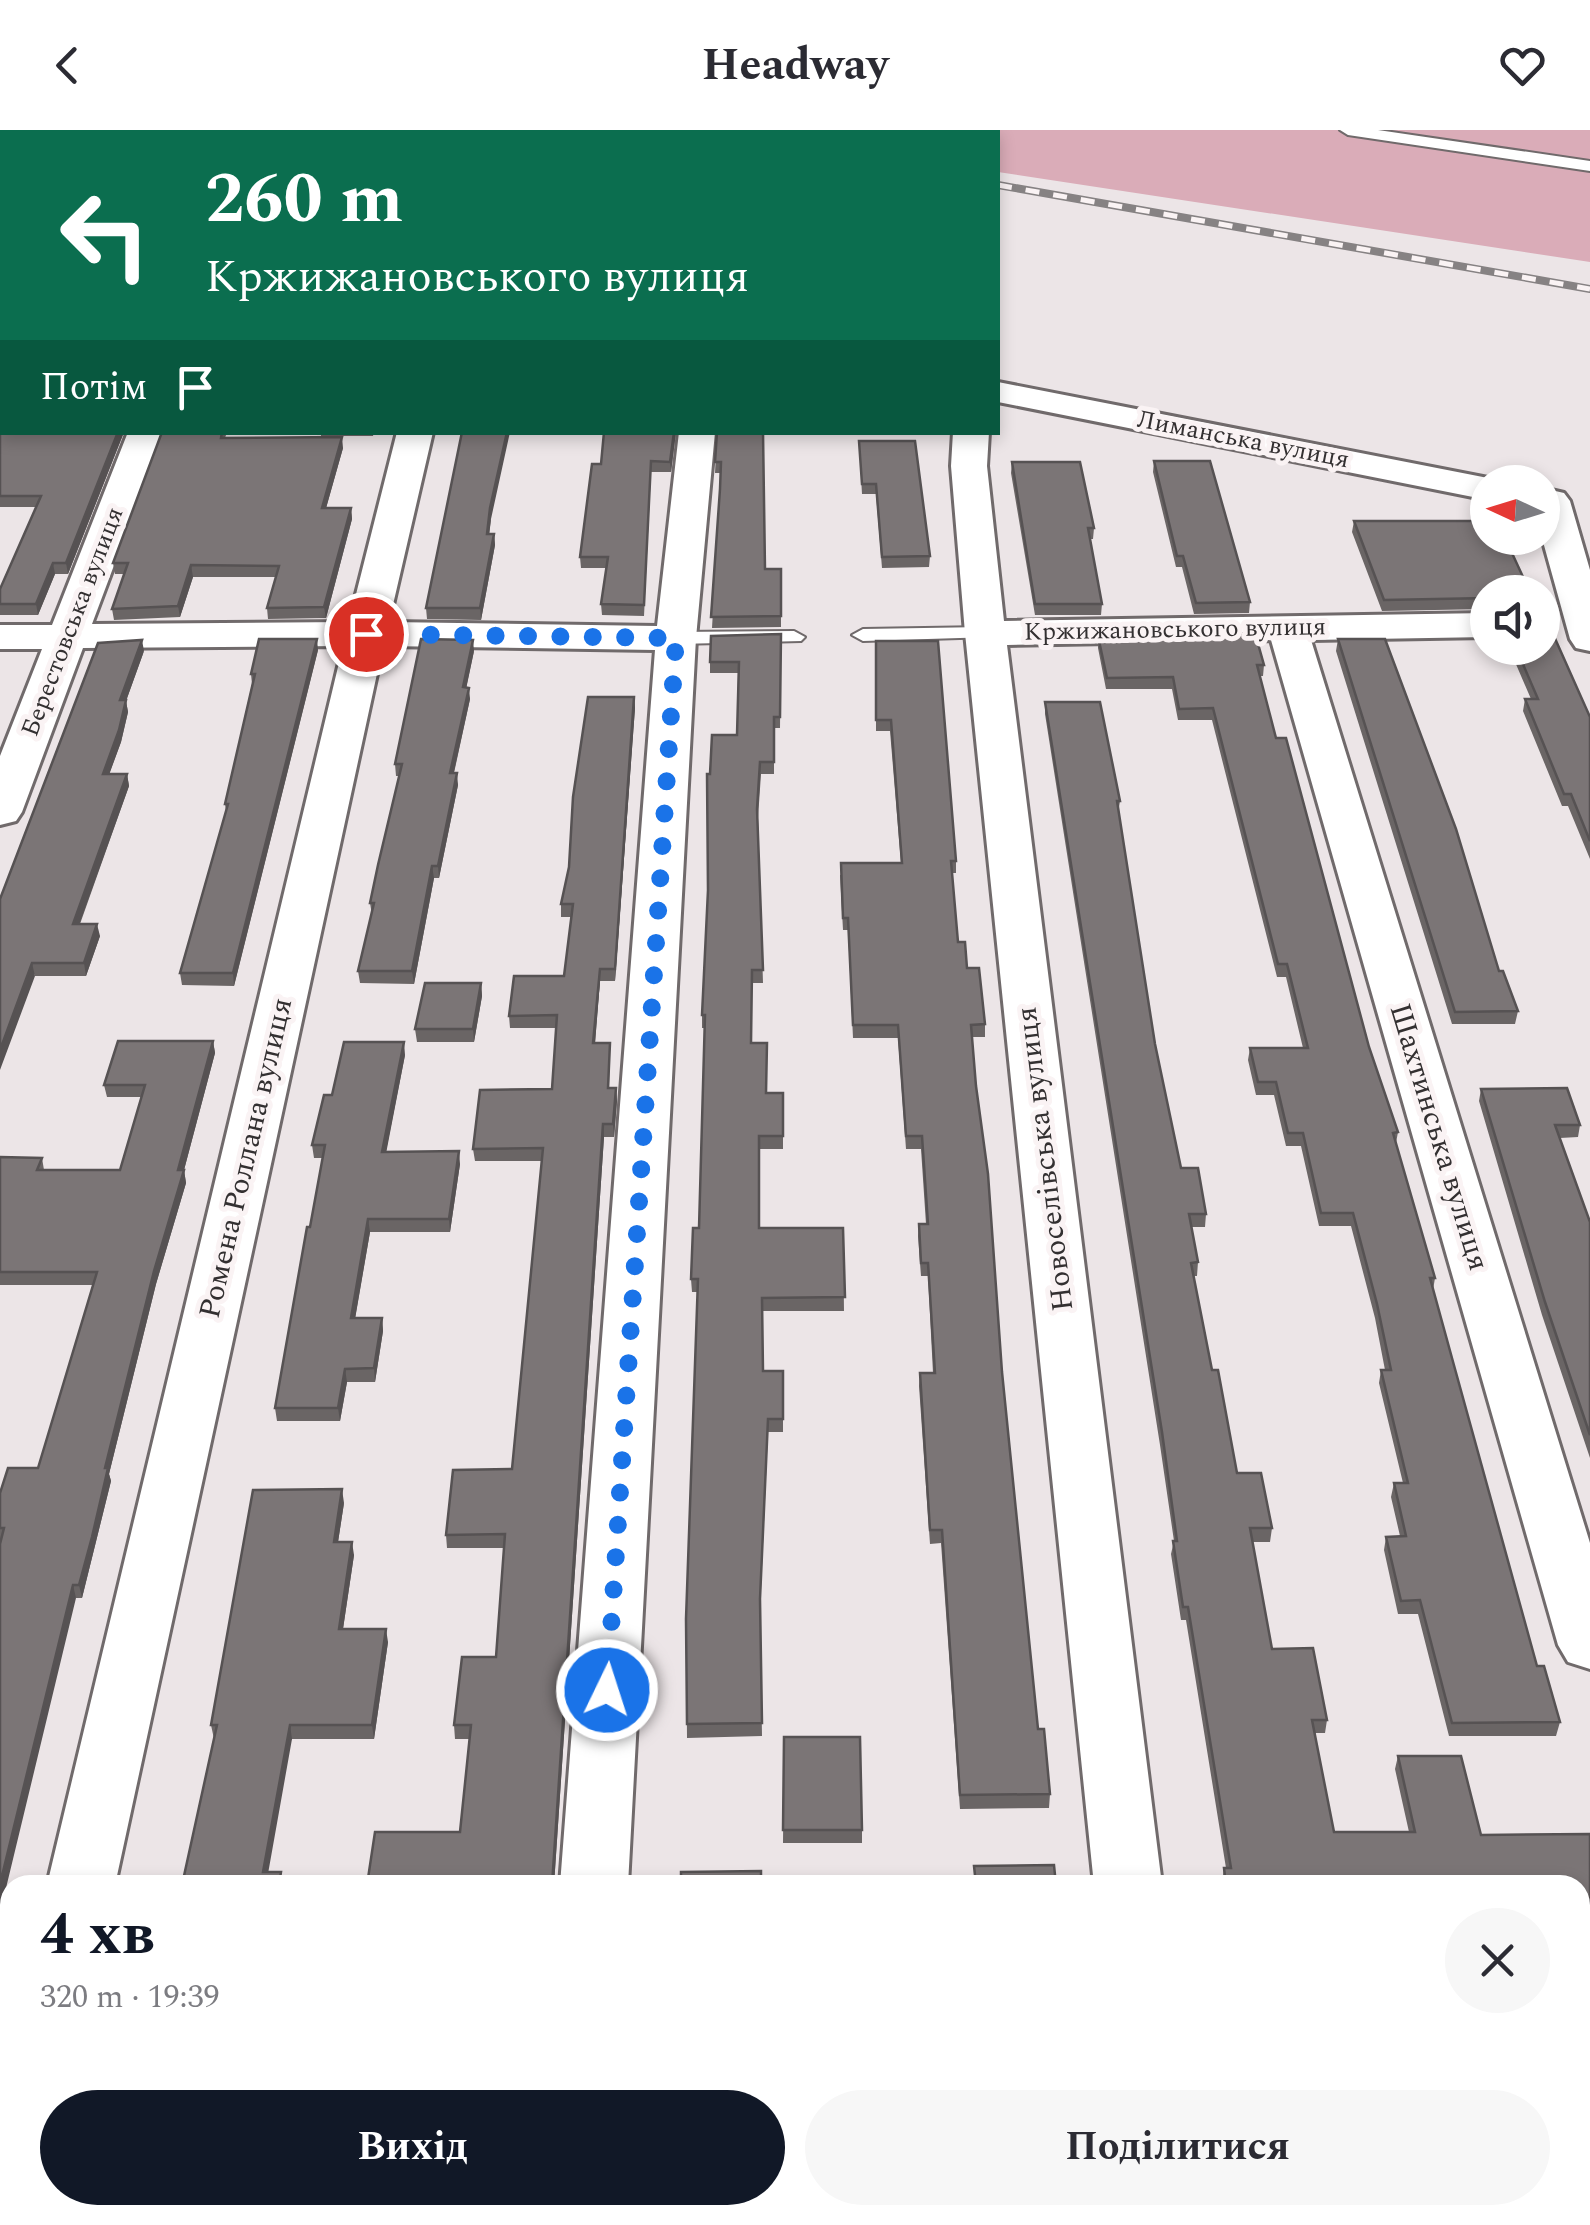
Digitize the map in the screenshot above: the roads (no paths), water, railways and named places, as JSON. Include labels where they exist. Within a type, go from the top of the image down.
[{"type":"street","name":"Лиманська вулиця","points":[[1003,398],[1470,486]]},
{"type":"street","name":"Берестовська вулиця","points":[[0,812],[145,435]]},
{"type":"street","name":"Ромена Роллана вулиця","points":[[83,1875],[414,435]]},
{"type":"street","points":[[595,1875],[676,638],[697,435]]},
{"type":"street","name":"Новоселівська вулиця","points":[[971,435],[969,466],[985,633],[1127,1875]]},
{"type":"street","points":[[1560,503],[1590,509]]},
{"type":"street","points":[[1560,546],[1586,631],[1560,627]]},
{"type":"street","name":"Кржижановського вулиця","points":[[985,633],[1470,625]]},
{"type":"street","name":"Шахтинська вулиця","points":[[1288,629],[1590,1644]]},
{"type":"street","points":[[0,637],[366,634],[676,638]]},
{"type":"lane","points":[[1348,130],[1590,166]]},
{"type":"lane","name":"Кржижановського вулиця","points":[[863,635],[985,633]]},
{"type":"lane","points":[[676,638],[794,637]]},
{"type":"railway","points":[[1000,185],[1590,289]]}]
